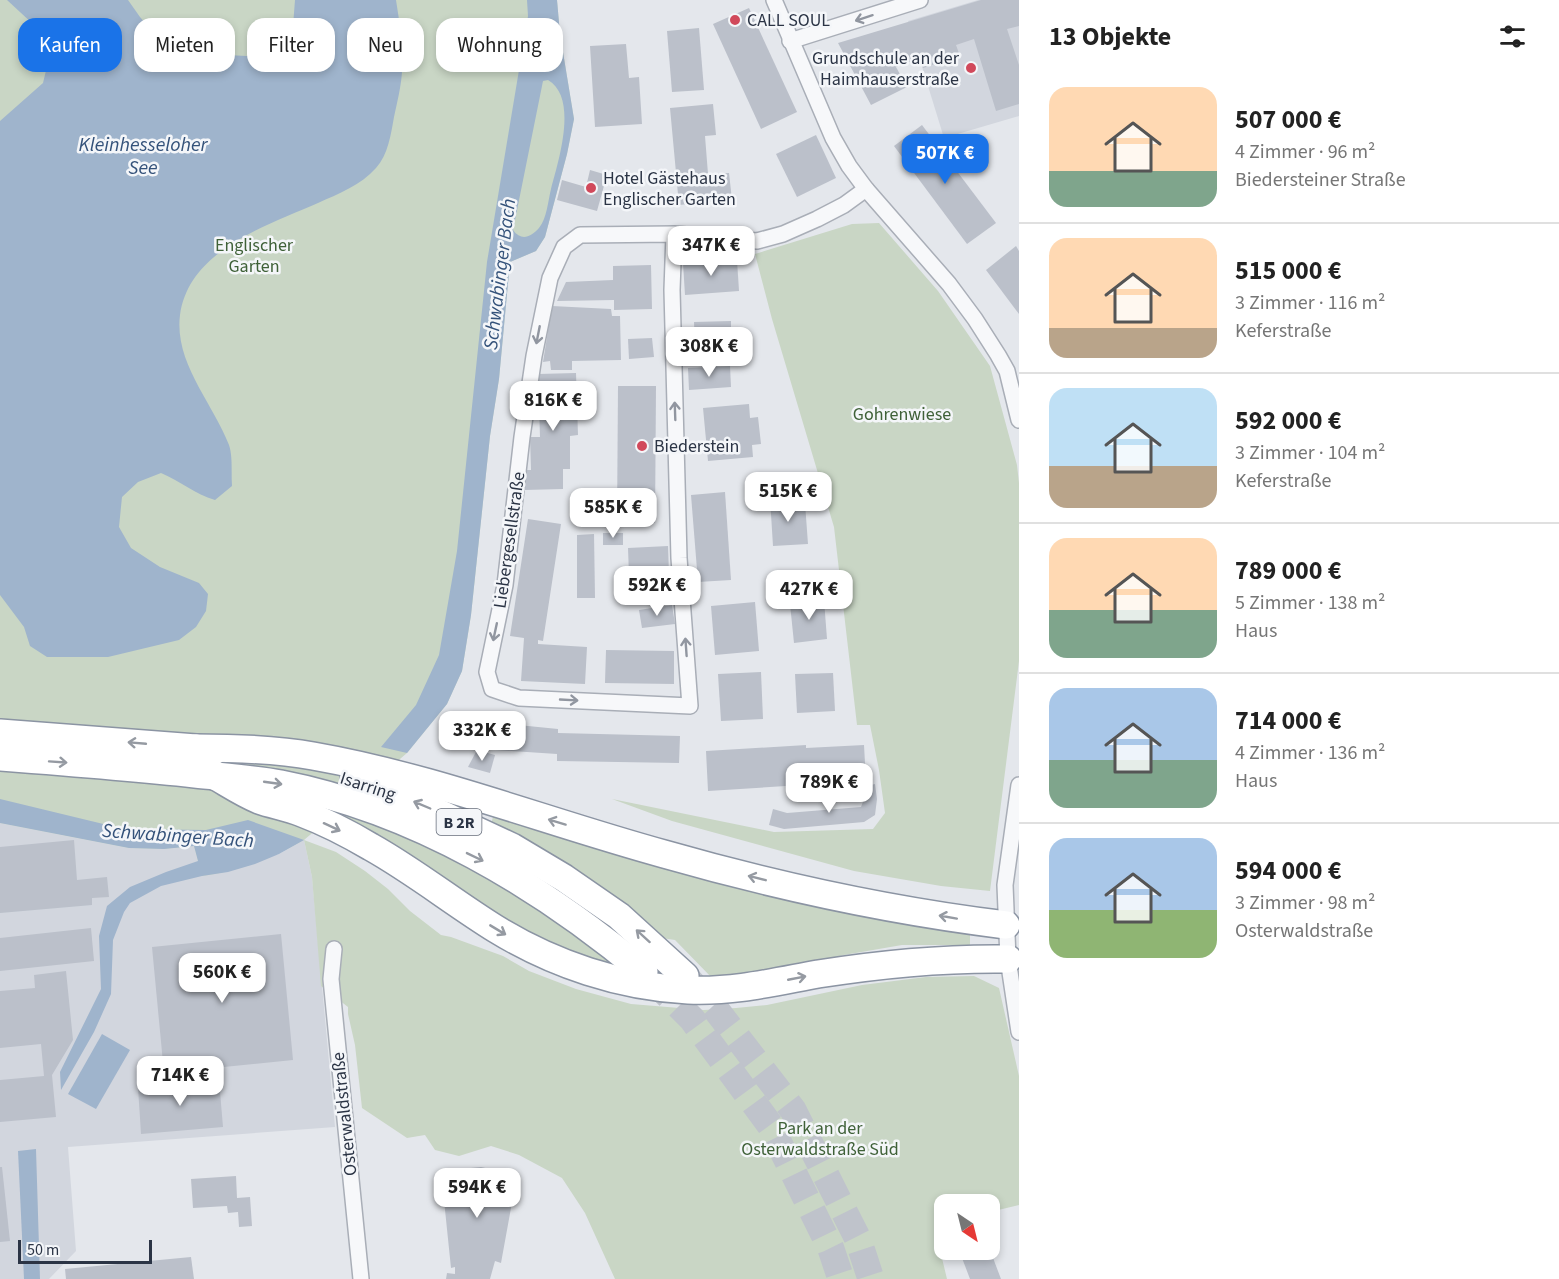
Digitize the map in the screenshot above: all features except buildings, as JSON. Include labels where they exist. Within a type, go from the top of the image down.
[{"type":"highway","name":"Isarring","points":[[0,732],[196,748],[294,765],[366,783],[512,847],[564,878],[620,916],[685,976]]},
{"type":"highway","points":[[196,748],[240,748],[299,754],[374,768],[663,854],[788,886],[871,904],[1006,925]]},
{"type":"highway","name":"Isarring","points":[[0,757],[125,767],[280,784],[358,804],[421,830],[501,870],[547,897],[605,939],[644,972]]},
{"type":"highway","points":[[215,776],[258,800],[301,812],[372,847],[498,930],[531,948],[598,975],[645,986],[689,990],[740,989],[819,974],[920,960],[1008,959]]},
{"type":"street","points":[[774,0],[833,138],[849,166],[866,189],[949,284],[998,355],[1013,370],[1019,420]]},
{"type":"street","points":[[790,41],[920,0]]},
{"type":"street","name":"Liebergesellstraße","points":[[674,234],[672,291],[679,558],[690,706],[519,698],[492,688],[487,672],[505,585],[522,436],[534,356],[550,278],[564,247],[580,235],[674,234],[758,241],[783,234],[817,219],[844,205],[866,189]]},
{"type":"street","points":[[1019,785],[1005,885],[1008,959],[1019,1032]]},
{"type":"street","name":"Osterwaldstraße","points":[[334,950],[331,979],[361,1279]]},
{"type":"shaded area","name":"Grundschule an der Haimhauserstraße","points":[[978,0],[1019,0],[1019,116],[944,138],[908,21]]},
{"type":"shaded area","points":[[0,823],[129,848],[164,849],[194,846],[202,876],[279,854],[304,840],[312,877],[335,1127],[68,1147],[76,1251],[49,1279],[0,1279]]},
{"type":"green space","name":"Englischer Garten","points":[[0,0],[557,0],[559,18],[436,18],[436,72],[563,72],[563,52],[574,119],[545,237],[536,251],[510,262],[499,379],[490,436],[471,615],[462,671],[447,704],[407,753],[360,793],[444,824],[596,912],[591,916],[355,797],[304,840],[292,847],[242,867],[202,876],[194,846],[164,849],[129,848],[0,823]]},
{"type":"green space","name":"Gohrenwiese","points":[[879,223],[938,291],[990,366],[1017,465],[1019,483],[1019,661],[990,891],[941,886],[854,871],[672,821],[612,799],[774,832],[873,829],[885,813],[870,725],[857,725],[834,527],[755,254],[852,224]]},
{"type":"green space","points":[[346,811],[403,832],[532,898],[615,964],[576,955],[533,937],[342,819]]},
{"type":"green space","points":[[493,817],[677,868],[970,931],[970,945],[902,945],[844,955],[775,972],[712,978],[675,940],[662,938],[491,824]]},
{"type":"green space","name":"Park an der Osterwaldstraße Süd","points":[[304,840],[336,852],[365,871],[441,935],[503,956],[529,971],[576,989],[631,1004],[704,1010],[736,1008],[767,1005],[862,985],[926,977],[974,976],[999,988],[1019,1076],[1019,1205],[1000,1210],[1000,1194],[934,1194],[934,1260],[942,1260],[947,1279],[615,1279],[585,1213],[562,1178],[519,1155],[491,1146],[459,1156],[435,1150],[425,1135],[407,1138],[362,1108],[348,1007],[321,986],[312,877]]},
{"type":"water","name":"Kleinhesseloher See","points":[[7,0],[128,0],[141,18],[134,18],[134,72],[235,72],[235,55],[247,56],[247,72],[335,72],[335,18],[294,18],[295,0],[396,0],[398,18],[347,18],[347,72],[401,72],[390,137],[380,163],[370,174],[349,188],[254,231],[233,243],[198,273],[186,292],[180,315],[183,350],[196,382],[229,445],[232,486],[215,500],[161,473],[138,482],[122,497],[119,527],[131,548],[160,567],[199,583],[208,594],[206,611],[196,627],[179,640],[108,657],[47,657],[30,646],[24,627],[0,595],[0,121],[43,83],[46,72],[122,72],[122,18],[26,18]]},
{"type":"water","points":[[527,0],[557,0],[559,18],[528,18]]},
{"type":"water","name":"Schwabinger Bach","points":[[563,52],[574,119],[545,237],[536,251],[510,262],[499,379],[490,436],[471,615],[462,671],[447,704],[407,753],[381,747],[416,705],[439,655],[457,551],[487,262],[519,72],[563,72]],"holes":[[[548,80],[557,89],[563,101],[564,131],[546,214],[539,228],[532,234],[522,237],[513,230],[543,81]]]},
{"type":"water","name":"Schwabinger Bach","points":[[0,799],[124,829],[206,830],[248,820],[304,840],[255,864],[161,886],[130,903],[113,940],[111,994],[94,1032],[61,1090],[60,1072],[101,989],[99,936],[107,906],[130,887],[198,861],[194,846],[164,849],[129,848],[0,823]]},
{"type":"water","points":[[102,1034],[130,1050],[96,1109],[68,1094]]},
{"type":"water","points":[[36,1149],[40,1279],[24,1279],[18,1151]]},
{"type":"tunnel","points":[[685,976],[714,1007],[793,1110],[858,1239],[871,1279]]},
{"type":"tunnel","points":[[650,977],[692,1019],[770,1125],[831,1249],[841,1279]]},
{"type":"place","name":"CALL SOUL","points":[[735,20]]},
{"type":"place","name":"Grundschule an der Haimhauserstraße","points":[[971,68]]},
{"type":"place","name":"Hotel Gästehaus Englischer Garten","points":[[591,188]]},
{"type":"place","name":"Biederstein","points":[[642,446]]}]
